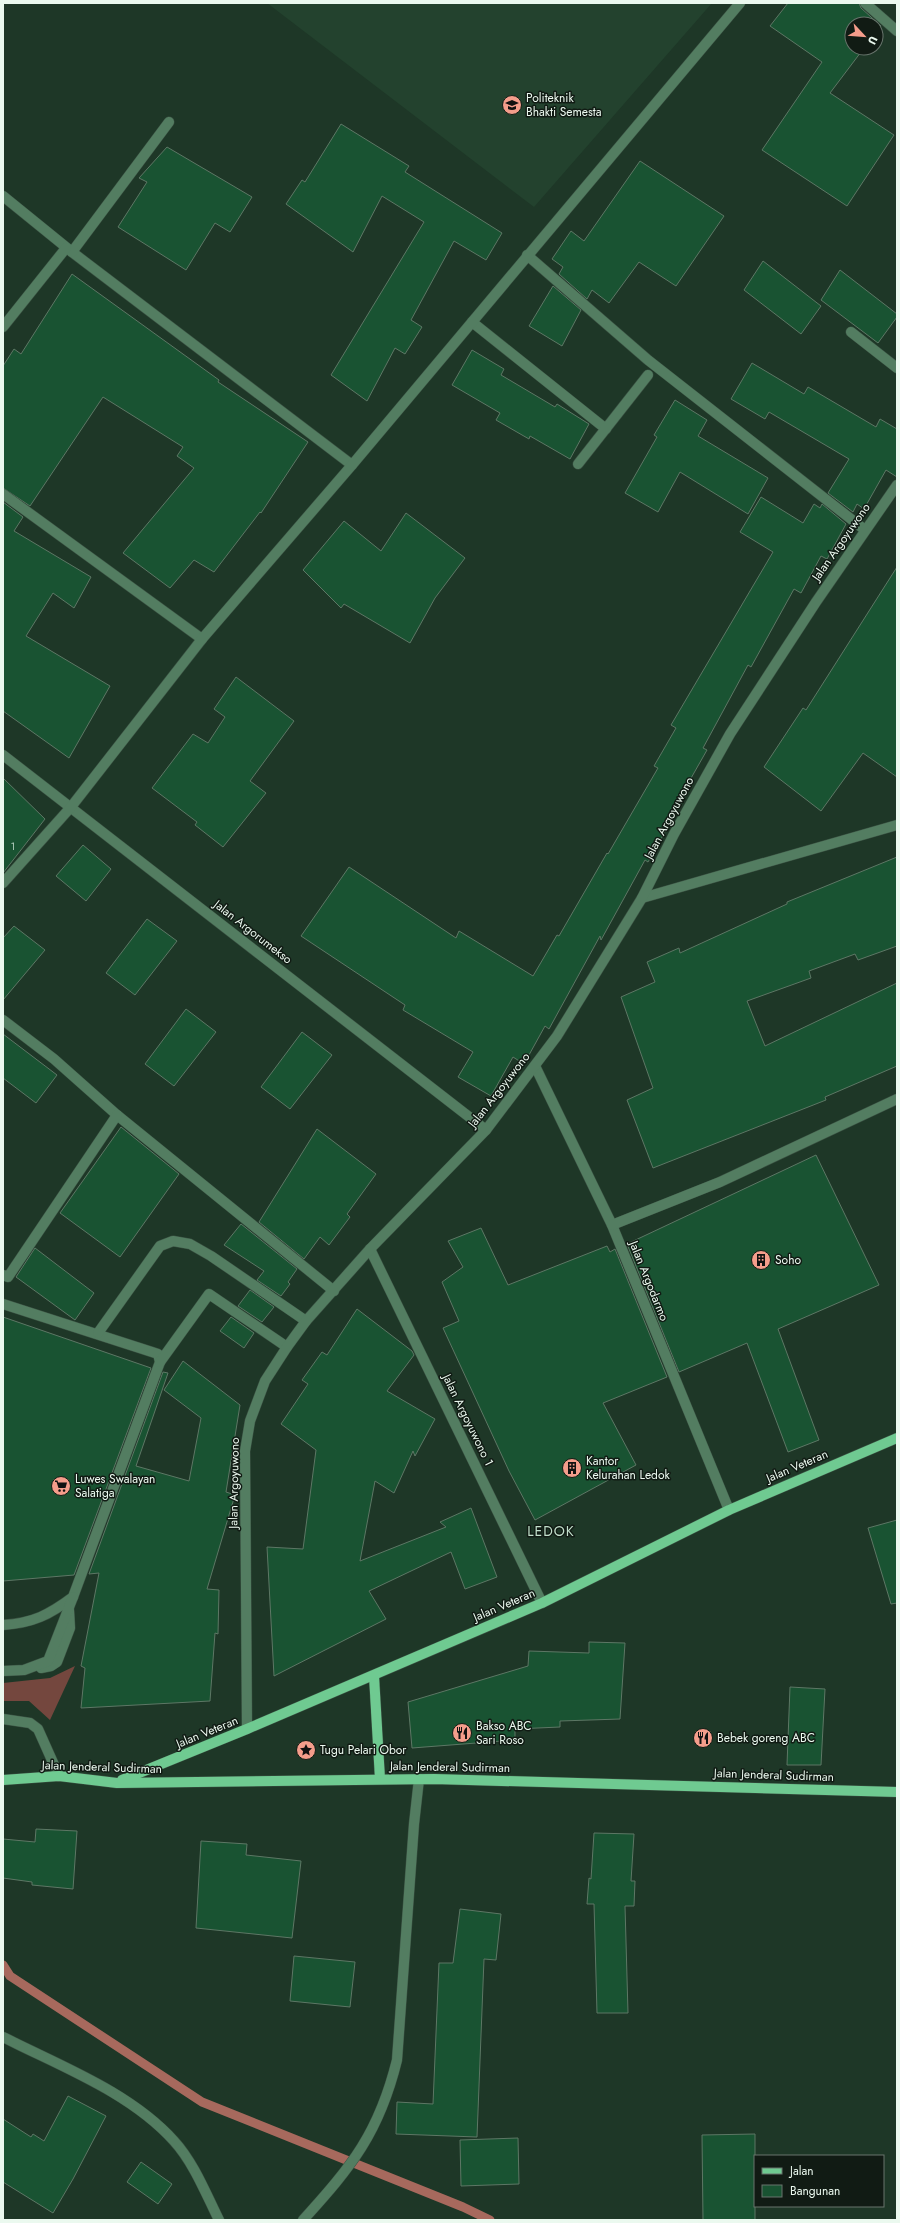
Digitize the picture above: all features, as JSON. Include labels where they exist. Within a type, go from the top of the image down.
[{"type":"main road","name":"Jalan Veteran","points":[[116,1783],[247,1730],[542,1603],[729,1510],[897,1438]]},
{"type":"main road","points":[[374,1676],[380,1779]]},
{"type":"main road","name":"Jalan Jenderal Sudirman","points":[[3,1780],[59,1776],[116,1783],[419,1779],[897,1792]]},
{"type":"street","points":[[3,883],[71,807],[202,639],[352,465],[740,3]]},
{"type":"street","points":[[865,3],[897,31]]},
{"type":"street","points":[[3,327],[69,250],[169,122]]},
{"type":"street","points":[[3,196],[69,250],[352,465]]},
{"type":"street","points":[[527,255],[648,360],[865,530]]},
{"type":"street","points":[[472,322],[606,429]]},
{"type":"street","points":[[851,332],[897,368]]},
{"type":"street","points":[[578,464],[648,375]]},
{"type":"street","name":"Jalan Argoyuwono","points":[[247,1730],[245,1450],[250,1421],[265,1381],[306,1321],[370,1249],[486,1130],[535,1066],[576,1007],[642,898],[674,834],[730,734],[865,530],[897,485]]},
{"type":"street","points":[[3,494],[202,639]]},
{"type":"street","name":"Jalan Argorumekso","points":[[3,756],[71,807],[486,1130]]},
{"type":"street","points":[[642,898],[897,825]]},
{"type":"street","points":[[3,1020],[54,1060],[117,1115],[334,1291]]},
{"type":"street","name":"Jalan Argodarmo","points":[[535,1066],[612,1225],[729,1510]]},
{"type":"street","points":[[612,1225],[720,1182],[897,1099]]},
{"type":"street","points":[[3,1275],[8,1277],[117,1115]]},
{"type":"street","points":[[98,1333],[160,1246],[173,1242],[190,1244],[306,1321]]},
{"type":"street","name":"Jalan Argoyuwono 1","points":[[370,1249],[542,1603]]},
{"type":"street","points":[[3,1671],[24,1670],[48,1661],[160,1362],[209,1294],[287,1347]]},
{"type":"street","points":[[3,1304],[98,1333],[158,1354],[160,1362]]},
{"type":"street","points":[[3,1625],[21,1624],[44,1617],[73,1597]]},
{"type":"street","points":[[3,1719],[30,1723],[38,1729],[59,1776]]},
{"type":"street","points":[[303,2220],[343,2176],[368,2139],[390,2091],[398,2060],[414,1824],[419,1779]]},
{"type":"street","points":[[3,2037],[129,2101],[174,2141],[189,2162],[219,2220]]},
{"type":"shaded area","name":"Politeknik Bhakti Semesta","points":[[267,3],[712,3],[534,207]]},
{"type":"shaded area","points":[[75,1666],[50,1720],[29,1701],[3,1701],[3,1683],[50,1678]]},
{"type":"building","points":[[788,3],[859,3],[861,8],[870,16],[844,16],[844,56],[858,56],[830,93],[894,135],[847,206],[762,150],[822,62],[770,26]]},
{"type":"building","points":[[341,124],[409,166],[405,172],[502,233],[486,260],[454,241],[411,320],[422,327],[405,354],[395,348],[367,401],[331,375],[424,222],[382,196],[353,252],[286,204],[302,180],[305,182]]},
{"type":"building","points":[[167,147],[252,197],[230,232],[215,223],[186,270],[118,227],[147,182],[139,178]]},
{"type":"building","points":[[640,161],[724,216],[676,286],[639,262],[609,303],[592,290],[587,299],[559,274],[563,267],[552,259],[571,231],[584,241]]},
{"type":"building","points":[[763,261],[821,306],[801,334],[744,290]]},
{"type":"building","points":[[840,270],[897,314],[897,317],[878,343],[821,300]]},
{"type":"building","points":[[72,274],[219,380],[218,382],[308,442],[261,513],[260,512],[214,572],[194,560],[170,588],[123,553],[194,468],[177,456],[183,447],[103,397],[30,506],[3,488],[3,366],[14,349],[21,354]]},
{"type":"building","points":[[553,286],[581,310],[562,346],[529,326]]},
{"type":"building","points":[[472,350],[504,369],[501,375],[555,407],[557,404],[589,424],[570,459],[530,436],[529,439],[496,420],[500,413],[452,385]]},
{"type":"building","points":[[752,363],[804,394],[808,387],[876,427],[880,419],[897,429],[897,477],[886,470],[864,509],[857,504],[853,512],[828,493],[849,459],[769,412],[765,419],[731,399]]},
{"type":"building","points":[[675,400],[707,420],[698,436],[768,478],[748,514],[680,472],[658,512],[625,493],[657,437],[654,435]]},
{"type":"building","points":[[761,497],[803,523],[814,504],[820,508],[822,504],[846,524],[827,559],[821,556],[801,593],[794,589],[751,667],[748,665],[703,748],[707,750],[686,787],[689,789],[648,862],[645,860],[601,940],[600,936],[549,1029],[545,1026],[524,1064],[513,1057],[491,1096],[458,1077],[473,1052],[403,1010],[405,1005],[301,936],[349,867],[456,938],[459,931],[533,976],[557,935],[559,936],[658,768],[654,766],[676,728],[671,725],[773,552],[740,532]]},
{"type":"building","points":[[3,502],[23,517],[14,531],[91,577],[74,608],[53,593],[26,636],[110,686],[69,758],[3,711]]},
{"type":"building","points":[[406,513],[465,558],[435,598],[410,643],[344,604],[341,608],[303,570],[344,521],[381,551]]},
{"type":"building","points":[[897,567],[897,777],[863,753],[821,811],[764,767],[803,708],[806,710]]},
{"type":"building","points":[[236,677],[294,721],[250,781],[266,793],[223,847],[195,825],[197,822],[152,788],[193,734],[208,743],[225,717],[214,709]]},
{"type":"building","points":[[3,778],[45,819],[3,873]]},
{"type":"building","points":[[83,845],[111,869],[86,901],[56,876]]},
{"type":"building","points":[[897,857],[897,946],[858,960],[855,954],[809,971],[811,978],[747,1001],[765,1046],[897,983],[897,1066],[825,1097],[826,1100],[653,1168],[627,1100],[653,1088],[621,997],[655,982],[647,962],[679,948],[680,953],[787,904],[787,902]]},
{"type":"building","points":[[147,919],[177,941],[135,995],[106,973]]},
{"type":"building","points":[[14,926],[45,950],[3,1000],[3,938]]},
{"type":"building","points":[[186,1009],[216,1032],[174,1086],[145,1064]]},
{"type":"building","points":[[302,1032],[332,1055],[290,1109],[261,1087]]},
{"type":"building","points":[[3,1034],[57,1075],[36,1103],[3,1078]]},
{"type":"building","points":[[121,1127],[179,1174],[120,1257],[60,1213]]},
{"type":"building","points":[[317,1129],[376,1174],[347,1214],[350,1217],[329,1245],[320,1237],[304,1259],[259,1222]]},
{"type":"building","name":"Soho","points":[[816,1155],[879,1285],[778,1329],[819,1440],[788,1452],[747,1343],[679,1372],[627,1244]]},
{"type":"building","points":[[241,1224],[297,1269],[288,1282],[290,1284],[281,1296],[257,1280],[264,1271],[224,1245]]},
{"type":"building","points":[[481,1228],[508,1285],[607,1246],[610,1252],[615,1249],[667,1377],[603,1403],[636,1465],[535,1520],[509,1471],[443,1328],[459,1321],[442,1282],[463,1267],[448,1241]]},
{"type":"building","points":[[35,1248],[94,1293],[75,1320],[16,1277]]},
{"type":"building","points":[[250,1290],[274,1307],[262,1322],[238,1306]]},
{"type":"building","points":[[357,1309],[412,1351],[414,1355],[387,1391],[435,1419],[415,1456],[413,1451],[394,1493],[375,1481],[360,1561],[446,1527],[440,1522],[471,1508],[497,1577],[465,1589],[451,1552],[369,1591],[386,1619],[274,1676],[267,1547],[303,1549],[316,1450],[281,1424],[308,1384],[302,1380],[322,1352],[327,1355]]},
{"type":"building","name":"Luwes Swalayan Salatiga","points":[[3,1317],[151,1368],[74,1575],[3,1581]]},
{"type":"building","points":[[231,1317],[254,1333],[244,1348],[220,1331]]},
{"type":"building","points":[[183,1361],[240,1405],[226,1492],[235,1495],[207,1589],[219,1590],[218,1634],[215,1633],[210,1701],[81,1708],[85,1668],[81,1666],[99,1573],[89,1574],[163,1372],[168,1373],[136,1466],[189,1481],[201,1418],[164,1390]]},
{"type":"building","points":[[897,1520],[897,1603],[891,1604],[868,1528]]},
{"type":"building","points":[[589,1642],[625,1643],[620,1719],[560,1721],[560,1727],[515,1729],[515,1740],[412,1748],[408,1702],[528,1666],[529,1651],[589,1653]]},
{"type":"building","points":[[790,1687],[825,1689],[821,1765],[787,1765]]},
{"type":"building","points":[[36,1829],[77,1831],[73,1889],[32,1885],[32,1882],[3,1878],[3,1839],[35,1842]]},
{"type":"building","points":[[594,1833],[634,1834],[631,1881],[635,1881],[634,1906],[625,1906],[628,2013],[597,2013],[594,1904],[587,1904],[589,1878],[591,1879]]},
{"type":"building","points":[[201,1841],[247,1844],[246,1855],[301,1861],[292,1938],[196,1928]]},
{"type":"building","points":[[460,1909],[501,1914],[496,1960],[484,1959],[477,2137],[396,2134],[397,2102],[433,2104],[439,1963],[453,1963]]},
{"type":"building","points":[[294,1956],[355,1962],[350,2007],[290,2001]]},
{"type":"building","points":[[68,2096],[106,2116],[73,2179],[53,2213],[3,2182],[3,2119],[31,2137],[33,2134],[44,2141]]},
{"type":"building","points":[[755,2134],[755,2220],[703,2220],[702,2135]]},
{"type":"building","points":[[518,2138],[519,2184],[461,2186],[460,2140]]},
{"type":"building","points":[[141,2162],[172,2184],[158,2204],[127,2182]]},
{"type":"waterway","points":[[3,1965],[10,1976],[202,2102],[463,2207],[490,2220]]},
{"type":"place","name":"Politeknik Bhakti Semesta","points":[[512,105]]},
{"type":"place","name":"Soho","points":[[761,1260]]},
{"type":"place","name":"Kantor Kelurahan Ledok","points":[[572,1468]]},
{"type":"place","name":"Luwes Swalayan Salatiga","points":[[61,1486]]},
{"type":"place","name":"Bakso ABC Sari Roso","points":[[462,1733]]},
{"type":"place","name":"Bebek goreng ABC","points":[[703,1738]]},
{"type":"place","name":"Tugu Pelari Obor","points":[[306,1750]]},
{"type":"district","name":"LEDOK","points":[[551,1531]]}]
